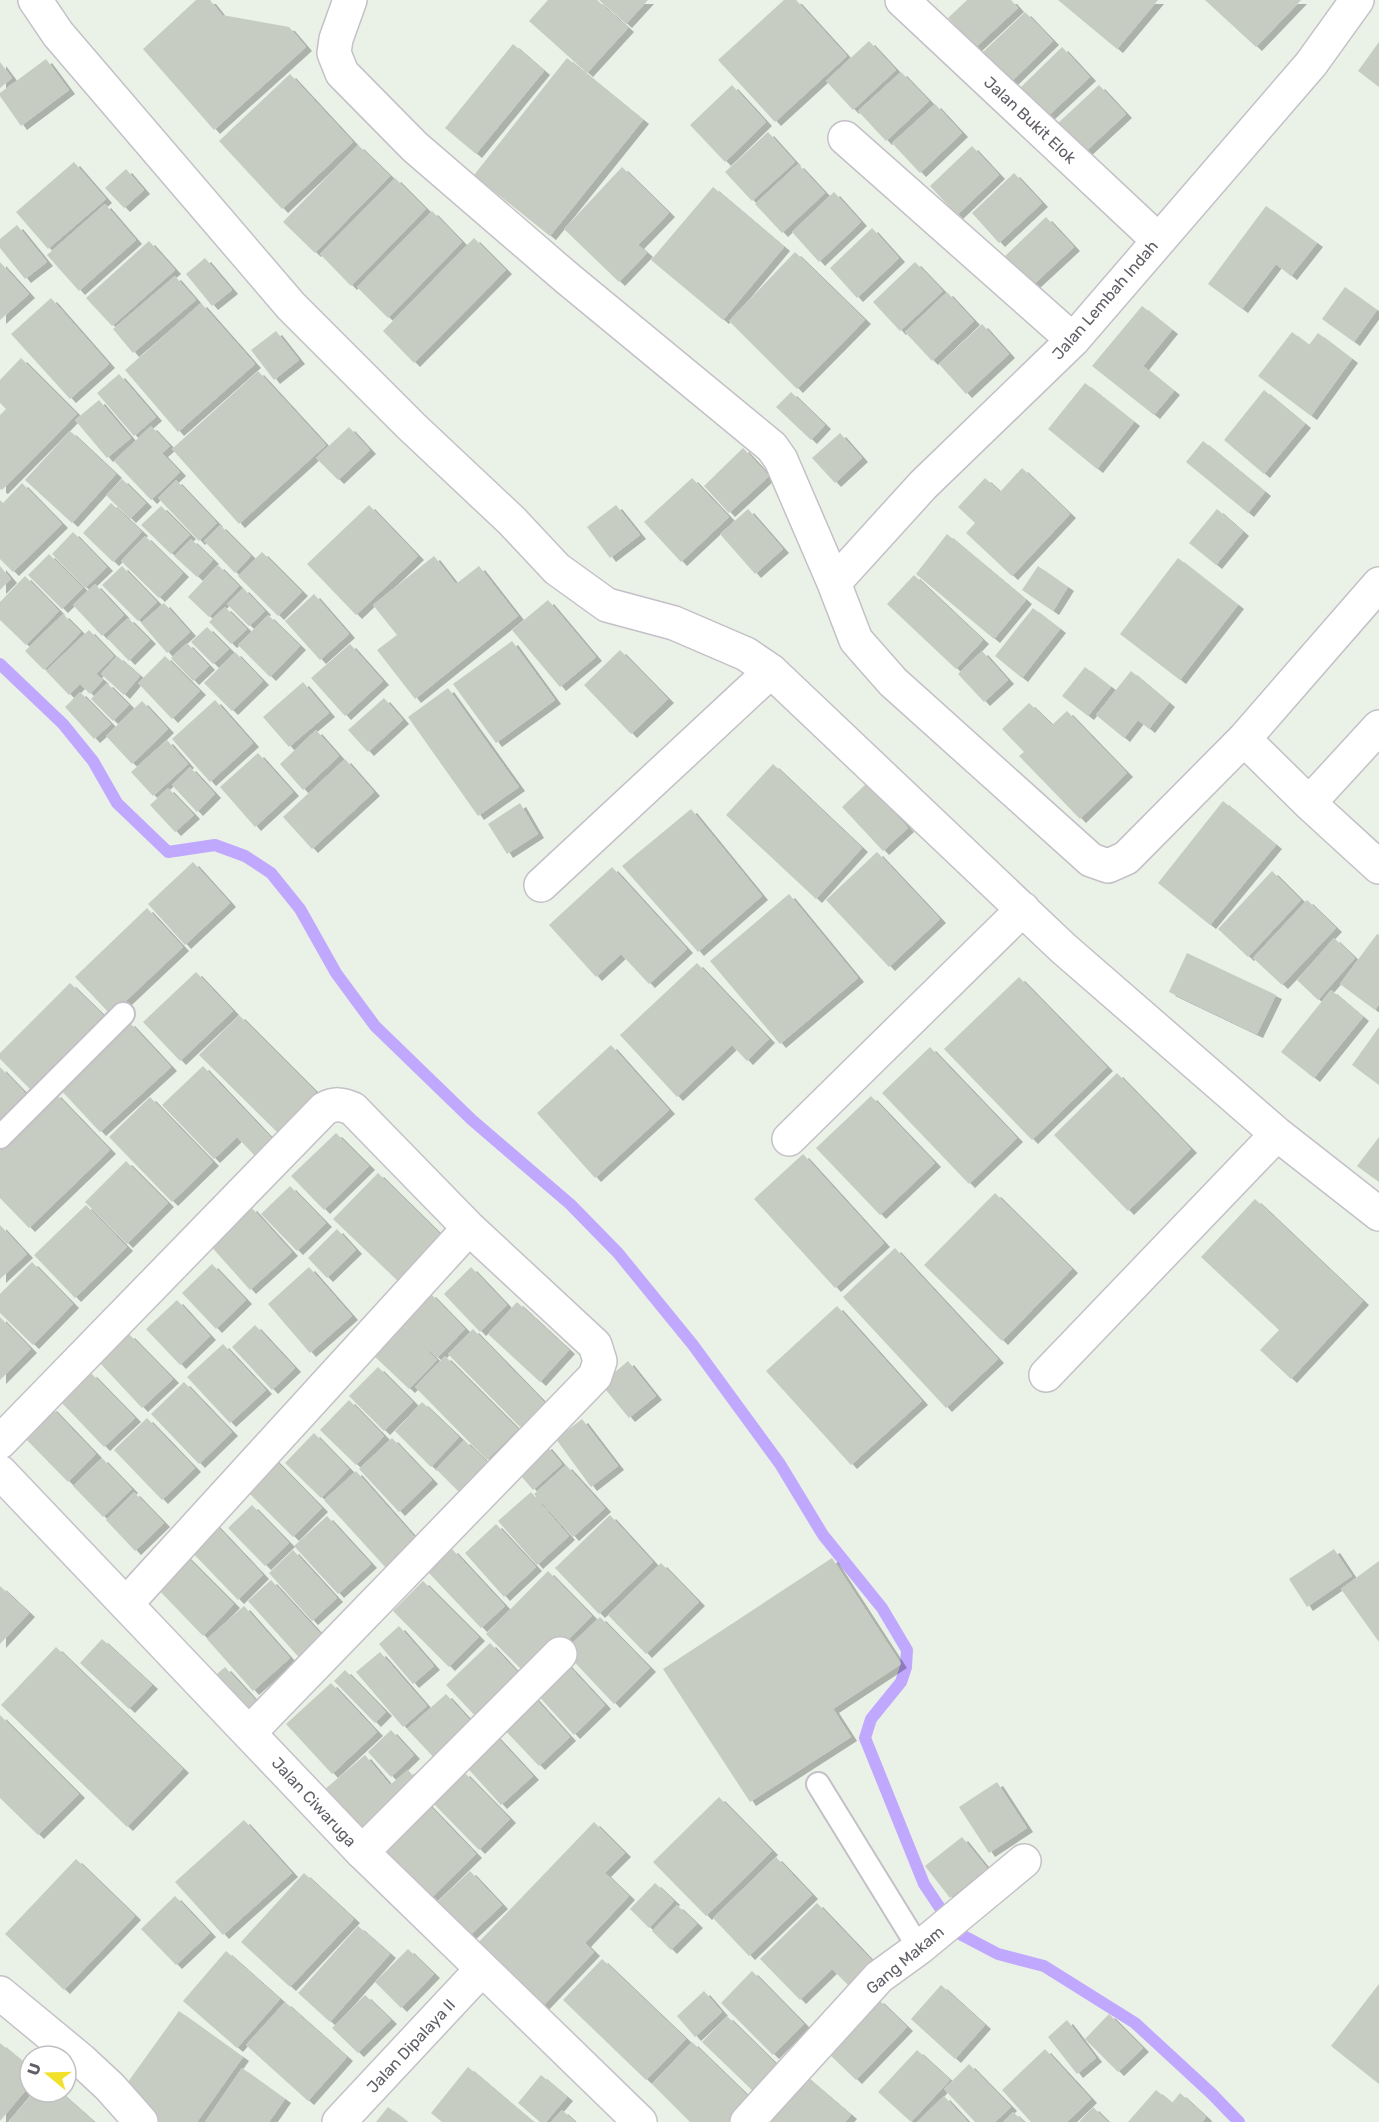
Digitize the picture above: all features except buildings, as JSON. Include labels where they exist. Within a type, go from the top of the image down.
[{"type":"street","points":[[35,0],[58,34],[291,306],[557,569],[606,604],[674,623],[746,654],[771,671],[1063,948],[1277,1134],[1379,1214]]},
{"type":"street","points":[[350,0],[339,30],[334,53],[342,73],[415,147],[567,278],[772,447],[781,460],[856,640],[893,682],[1091,860],[1108,866],[1126,858],[1244,739],[1379,584]]},
{"type":"street","name":"Jalan Bukit Elok","points":[[902,0],[1158,240]]},
{"type":"street","name":"Jalan Lembah Indah","points":[[834,583],[923,485],[1073,340],[1311,64],[1357,0]]},
{"type":"street","points":[[844,138],[1073,340]]},
{"type":"street","points":[[541,885],[771,671]]},
{"type":"street","points":[[1309,803],[1379,727]]},
{"type":"street","points":[[1244,739],[1379,867]]},
{"type":"street","points":[[789,1139],[1023,909]]},
{"type":"street","points":[[0,1442],[324,1109],[332,1105],[343,1104],[353,1109],[469,1228],[594,1345],[600,1360],[595,1376],[249,1733]]},
{"type":"street","points":[[1046,1375],[1277,1134]]},
{"type":"street","points":[[126,1604],[469,1228]]},
{"type":"street","name":"Jalan Ciwaruga","points":[[0,1472],[362,1852],[640,2122]]},
{"type":"street","points":[[362,1852],[560,1654]]},
{"type":"street","name":"Gang Makam","points":[[747,2122],[879,1977],[1024,1861]]},
{"type":"street","name":"Jalan Dipalaya II","points":[[339,2122],[482,1969]]},
{"type":"street","points":[[0,1993],[110,2086],[141,2122]]},
{"type":"lane","points":[[0,1137],[123,1014]]},
{"type":"lane","points":[[818,1784],[919,1947]]},
{"type":"waterway","points":[[0,664],[63,724],[93,761],[117,803],[168,852],[215,845],[245,856],[271,873],[300,909],[336,973],[375,1026],[472,1120],[570,1204],[618,1253],[693,1345],[780,1464],[823,1535],[882,1608],[907,1650],[906,1667],[901,1682],[871,1719],[865,1738],[924,1884],[956,1932],[998,1954],[1044,1966],[1135,2023],[1239,2122]]}]
